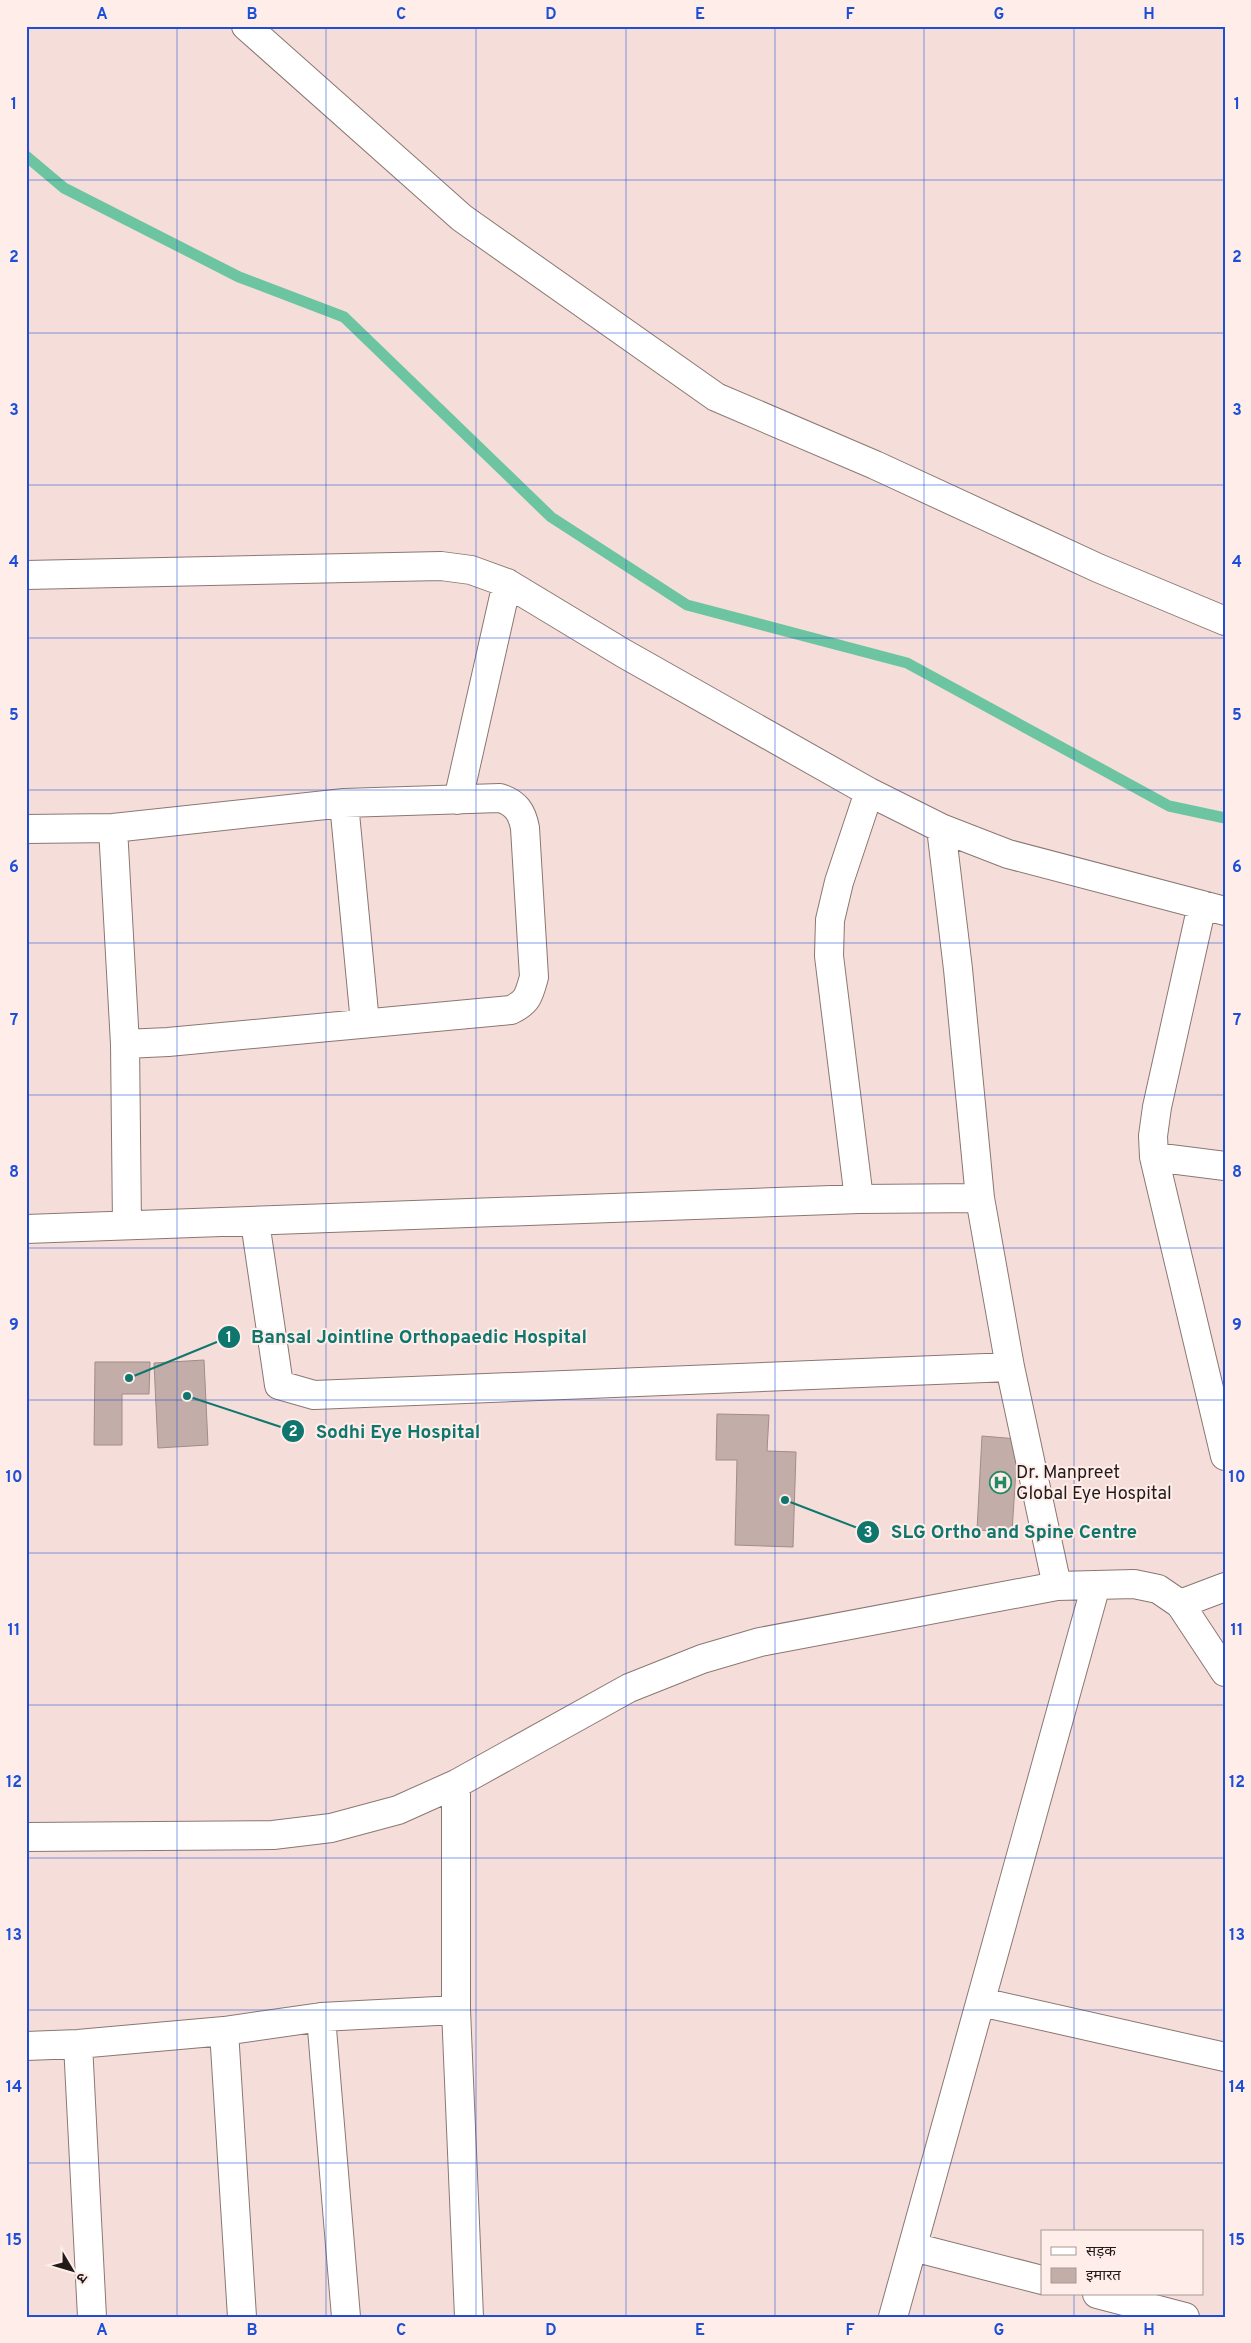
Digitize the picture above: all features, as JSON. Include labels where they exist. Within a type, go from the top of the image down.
[{"type":"street","points":[[246,26],[462,218],[716,397],[875,466],[1098,568],[1225,621]]},
{"type":"street","points":[[26,575],[441,566],[471,570],[507,583],[623,653],[869,792],[941,828],[1008,854],[1213,908],[1157,1108],[1153,1136],[1154,1157],[1225,1456]]},
{"type":"street","points":[[458,800],[507,583]]},
{"type":"street","points":[[859,1199],[828,956],[830,920],[869,792]]},
{"type":"street","points":[[26,829],[113,828],[344,803],[500,798],[512,802],[522,815],[525,828],[534,977],[530,994],[523,1005],[511,1010],[168,1042],[125,1044]]},
{"type":"street","points":[[344,803],[365,1023]]},
{"type":"street","points":[[113,828],[125,1044],[127,1225]]},
{"type":"street","points":[[941,828],[958,969],[980,1198],[1010,1367],[1057,1586]]},
{"type":"street","points":[[1154,1157],[1225,1166]]},
{"type":"street","points":[[26,1229],[859,1199],[980,1198]]},
{"type":"street","points":[[255,1222],[279,1385],[314,1394],[1010,1367]]},
{"type":"street","points":[[26,1837],[273,1835],[331,1828],[398,1810],[456,1784],[629,1688],[702,1659],[760,1642],[1057,1586],[1134,1584],[1158,1589],[1180,1604],[1222,1661]]},
{"type":"street","points":[[893,2317],[1096,1585]]},
{"type":"street","points":[[1180,1604],[1225,1587]]},
{"type":"street","points":[[456,1784],[456,2010],[470,2317]]},
{"type":"street","points":[[981,2002],[1225,2058]]},
{"type":"street","points":[[26,2046],[78,2044],[224,2031],[321,2017],[456,2010]]},
{"type":"street","points":[[321,2017],[346,2317]]},
{"type":"street","points":[[224,2031],[242,2317]]},
{"type":"street","points":[[78,2044],[92,2317]]},
{"type":"street","points":[[913,2247],[1041,2280]]},
{"type":"street","points":[[1106,2296],[1185,2317]]},
{"type":"building","points":[[204,1360],[208,1445],[158,1448],[154,1363]]},
{"type":"building","points":[[95,1362],[150,1362],[149,1394],[122,1394],[122,1445],[94,1445]]},
{"type":"building","points":[[717,1414],[769,1415],[767,1451],[796,1452],[793,1547],[735,1545],[737,1460],[716,1460]]},
{"type":"building","points":[[982,1436],[1018,1439],[1012,1532],[977,1530]]},
{"type":"waterway","points":[[26,156],[64,188],[239,277],[344,317],[551,517],[687,605],[907,663],[1169,806],[1225,818]]},
{"type":"place","name":"Bansal Jointline Orthopaedic Hospital","points":[[129,1378]]},
{"type":"place","name":"Sodhi Eye Hospital","points":[[187,1396]]},
{"type":"place","name":"Dr. Manpreet Global Eye Hospital","points":[[1000,1483]]},
{"type":"place","name":"SLG Ortho and Spine Centre","points":[[785,1500]]}]
